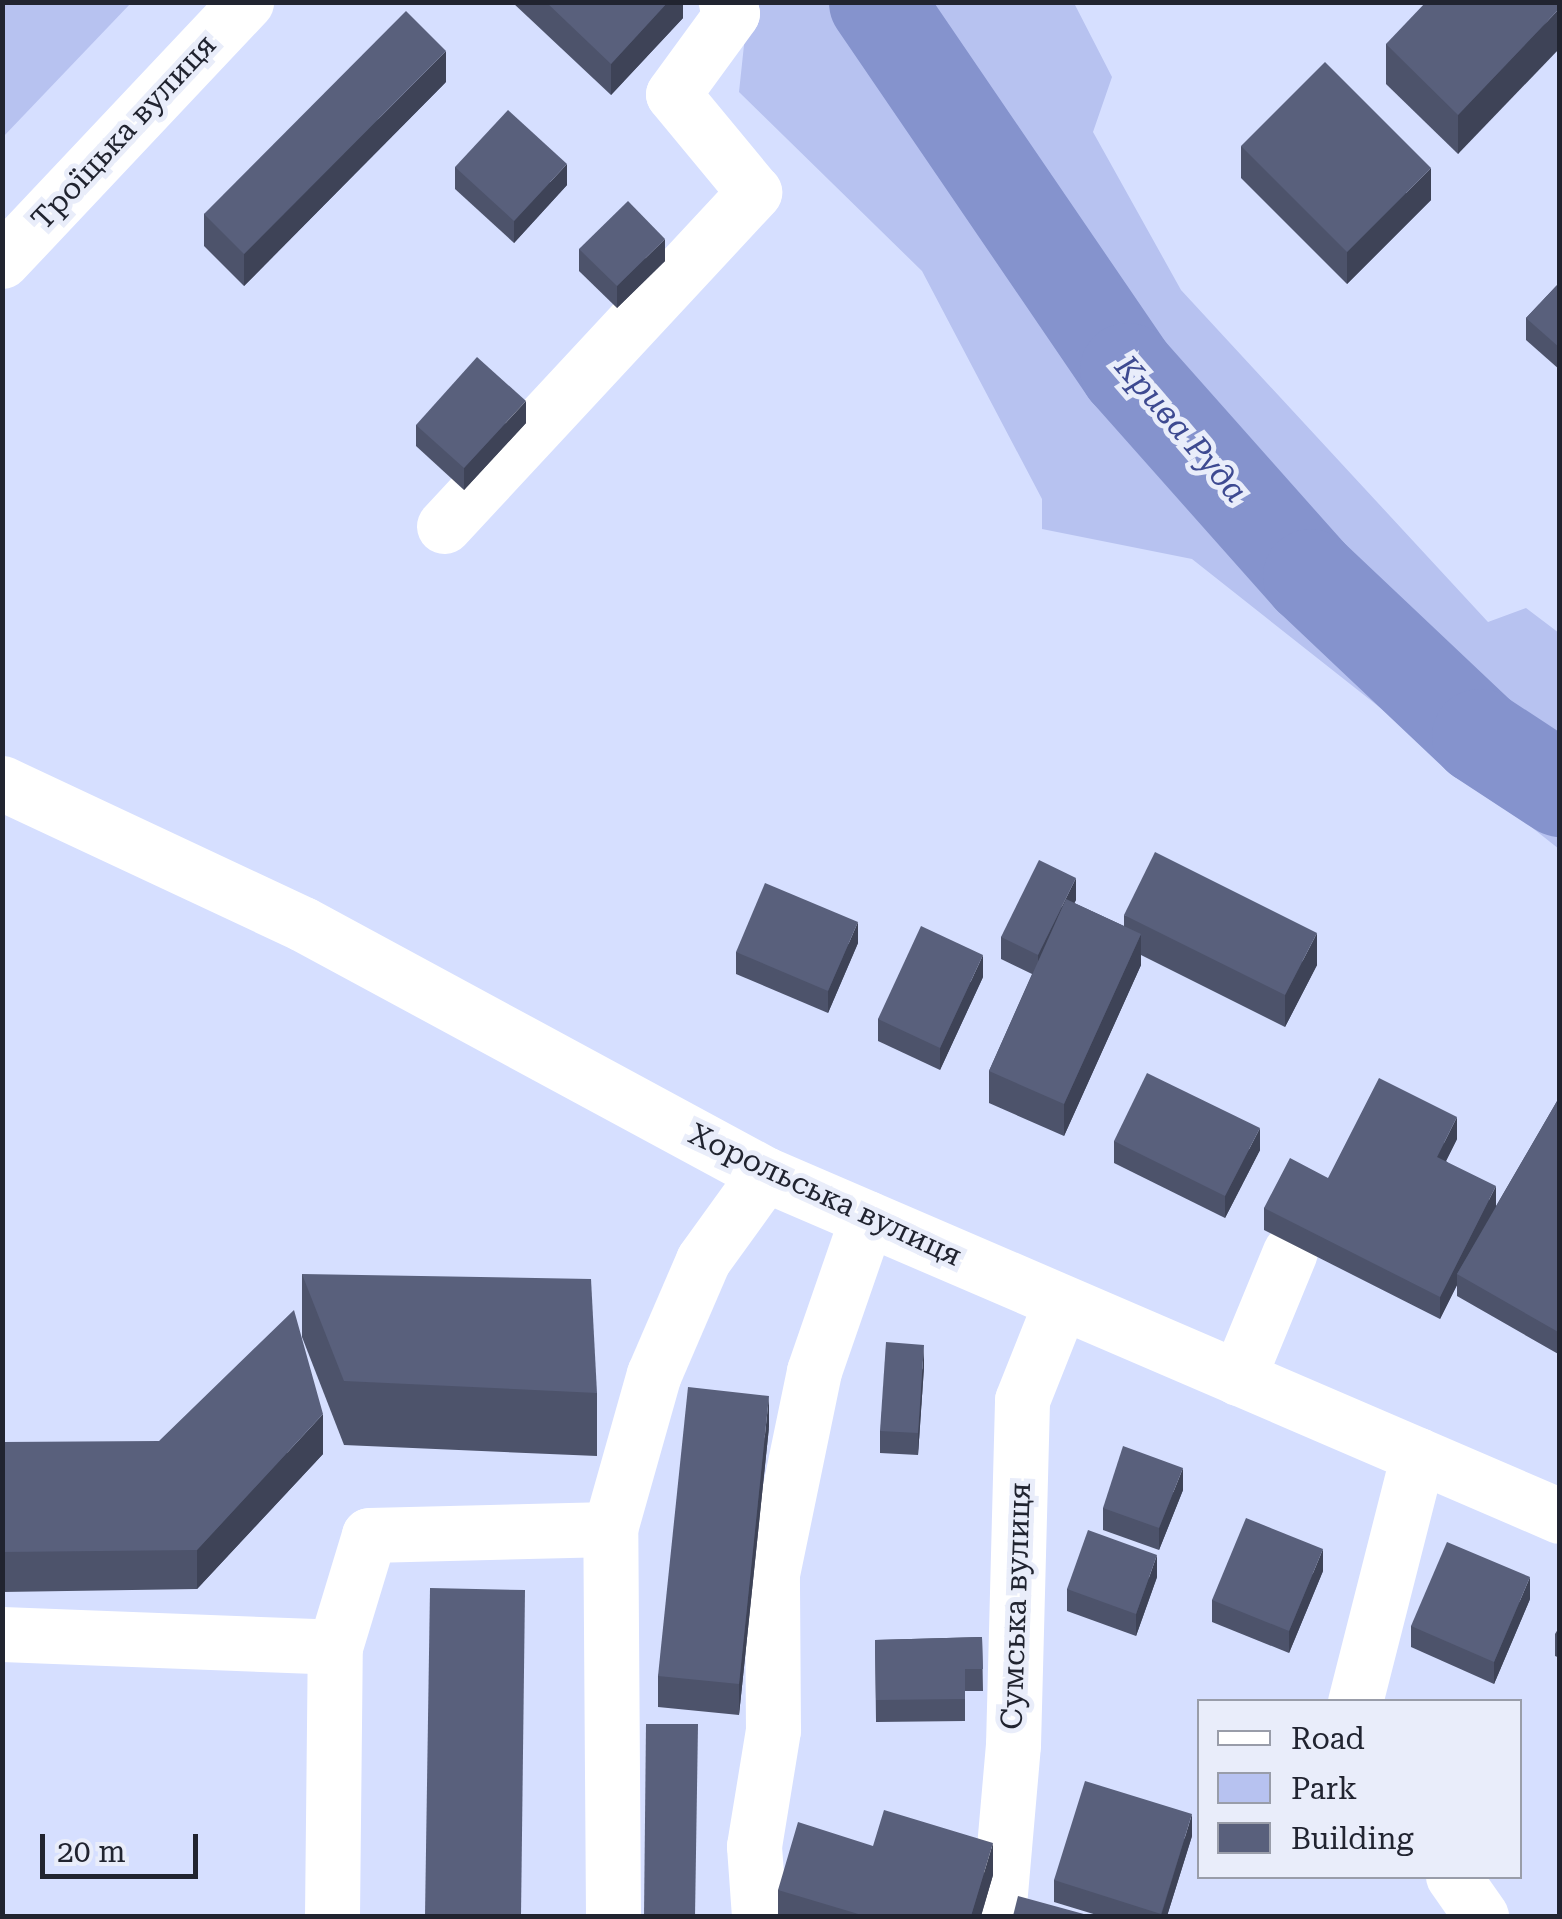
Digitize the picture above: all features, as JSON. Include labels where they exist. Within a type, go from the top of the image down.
[{"type":"street","name":"Троїцька вулиця","points":[[2,261],[246,2]]},
{"type":"street","points":[[444,526],[754,192],[673,94],[732,13],[726,2]]},
{"type":"street","name":"Хорольська вулиця","points":[[2,783],[303,924],[765,1174],[1560,1516]]},
{"type":"street","points":[[613,1916],[610,1529],[654,1374],[703,1260],[765,1174]]},
{"type":"street","points":[[759,1916],[754,1846],[773,1730],[772,1574],[814,1371],[867,1218]]},
{"type":"street","points":[[1238,1378],[1290,1252]]},
{"type":"street","name":"Сумська вулиця","points":[[998,1916],[1012,1745],[1022,1400],[1061,1302]]},
{"type":"street","points":[[1357,1699],[1418,1455]]},
{"type":"street","points":[[332,1916],[335,1646],[369,1535],[610,1529]]},
{"type":"street","points":[[2,1634],[335,1646]]},
{"type":"street","points":[[1454,1879],[1480,1916]]},
{"type":"green space","points":[[2,3],[131,3],[3,137]]},
{"type":"green space","points":[[739,3],[1074,3],[1112,77],[1093,132],[1181,290],[1488,622],[1526,608],[1559,633],[1559,849],[1192,559],[1042,529],[1042,499],[922,271],[739,92],[747,17]]},
{"type":"building","points":[[546,2],[668,2],[611,64]]},
{"type":"building","points":[[1426,2],[1560,2],[1560,8],[1458,115],[1386,44]]},
{"type":"building","points":[[406,11],[446,51],[244,254],[204,214]]},
{"type":"building","points":[[1325,62],[1431,168],[1347,252],[1241,146]]},
{"type":"building","points":[[508,110],[567,164],[514,221],[455,167]]},
{"type":"building","points":[[628,201],[665,239],[617,286],[579,249]]},
{"type":"building","points":[[1560,282],[1560,348],[1526,318]]},
{"type":"building","points":[[477,357],[526,401],[464,468],[416,425]]},
{"type":"building","points":[[1155,852],[1317,933],[1285,995],[1124,915]]},
{"type":"building","points":[[1039,860],[1076,878],[1038,955],[1001,937]]},
{"type":"building","points":[[765,883],[858,922],[828,991],[736,952]]},
{"type":"building","points":[[1066,899],[1141,934],[1064,1104],[989,1071]]},
{"type":"building","points":[[921,926],[983,955],[940,1048],[878,1019]]},
{"type":"building","points":[[1147,1073],[1260,1128],[1225,1196],[1114,1141]]},
{"type":"building","points":[[1379,1078],[1457,1117],[1437,1157],[1496,1186],[1440,1297],[1264,1208],[1290,1158],[1328,1178]]},
{"type":"building","points":[[1560,1096],[1560,1333],[1457,1274]]},
{"type":"building","points":[[302,1274],[591,1279],[597,1393],[344,1381]]},
{"type":"building","points":[[294,1310],[323,1414],[197,1550],[2,1552],[2,1442],[159,1441]]},
{"type":"building","points":[[886,1342],[924,1345],[918,1433],[880,1431]]},
{"type":"building","points":[[688,1387],[769,1396],[739,1684],[658,1676]]},
{"type":"building","points":[[1123,1446],[1183,1468],[1159,1528],[1103,1508]]},
{"type":"building","points":[[1246,1518],[1323,1549],[1289,1631],[1212,1600]]},
{"type":"building","points":[[1088,1530],[1157,1555],[1136,1614],[1067,1589]]},
{"type":"building","points":[[1447,1542],[1530,1577],[1494,1662],[1411,1626]]},
{"type":"building","points":[[430,1588],[525,1590],[521,1916],[425,1916]]},
{"type":"building","points":[[982,1637],[983,1669],[965,1669],[965,1699],[876,1700],[875,1640]]},
{"type":"building","points":[[646,1724],[698,1724],[695,1916],[644,1916]]},
{"type":"building","points":[[1085,1781],[1192,1814],[1161,1914],[1054,1880]]},
{"type":"building","points":[[884,1810],[993,1843],[971,1916],[865,1916],[778,1890],[798,1822],[873,1846]]},
{"type":"building","points":[[1018,1896],[1091,1916],[1013,1916]]},
{"type":"waterway","name":"Крива Руда","points":[[876,2],[1127,370],[1310,576],[1479,736],[1560,789]]}]
